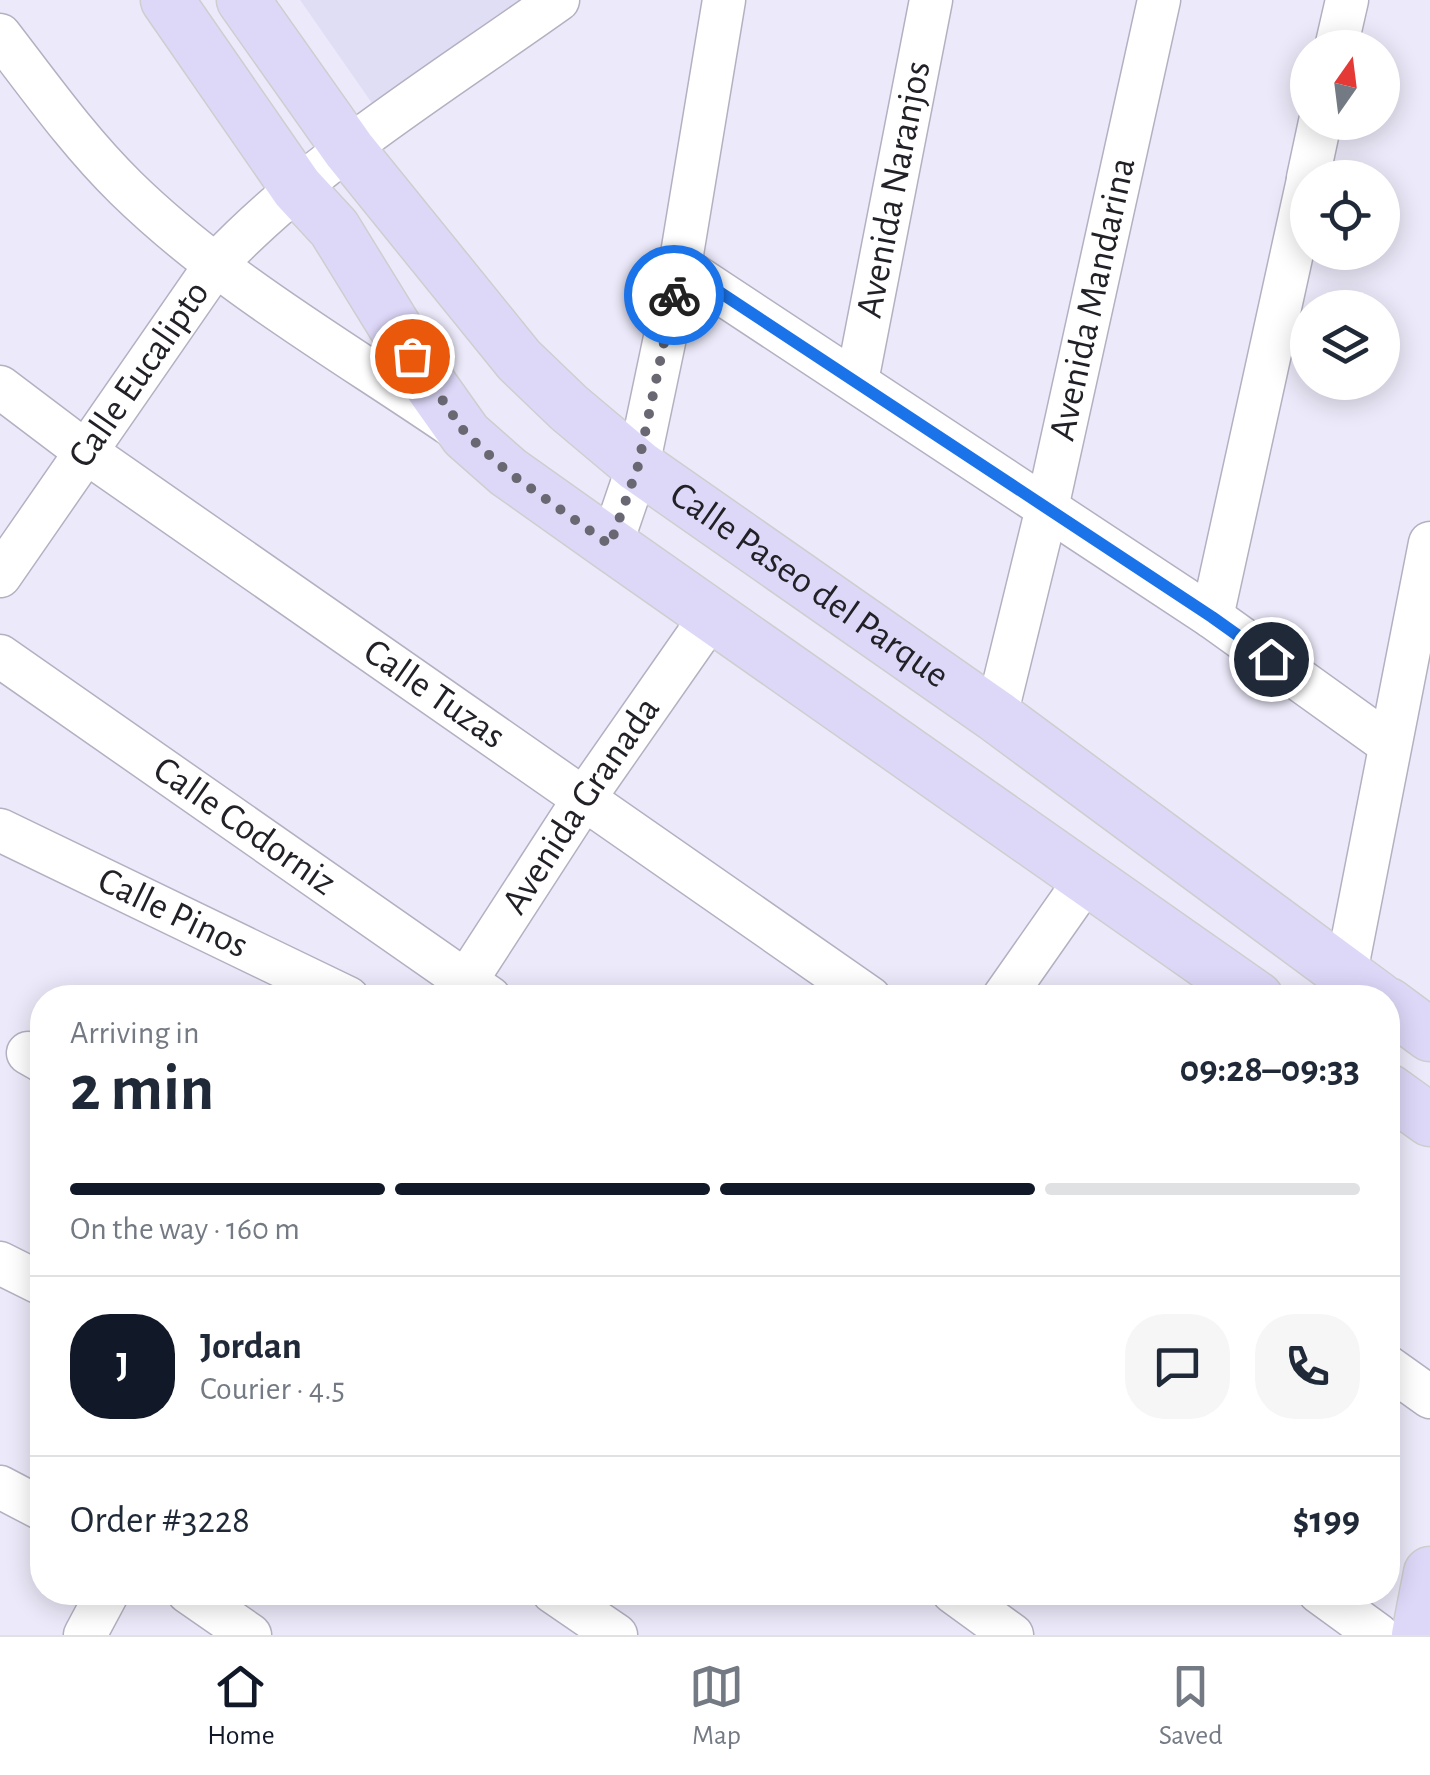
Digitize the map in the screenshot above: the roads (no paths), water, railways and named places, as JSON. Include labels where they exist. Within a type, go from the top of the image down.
[{"type":"main road","points":[[167,0],[297,188],[334,228],[432,388],[466,434],[508,472],[610,545],[1239,985]]},
{"type":"main road","name":"Calle Paseo del Parque","points":[[243,0],[349,150],[520,360],[570,408],[638,466],[996,716],[1349,985]]},
{"type":"main road","points":[[1400,1013],[1430,1036]]},
{"type":"main road","points":[[1400,1099],[1430,1120]]},
{"type":"main road","points":[[1418,1635],[1430,1572]]},
{"type":"street","name":"Calle Eucalipto","points":[[0,576],[216,264],[255,222],[558,0]]},
{"type":"street","points":[[610,545],[638,466],[680,266],[724,0]]},
{"type":"street","name":"Avenida Naranjos","points":[[857,381],[931,0]]},
{"type":"street","name":"Avenida Mandarina","points":[[996,716],[1048,508],[1158,0]]},
{"type":"street","points":[[1340,30],[1347,0]]},
{"type":"street","points":[[0,35],[78,136],[115,176],[216,264],[466,434]]},
{"type":"street","points":[[1212,617],[1290,261]]},
{"type":"street","points":[[680,266],[1212,617],[1389,744]]},
{"type":"street","name":"Calle Tuzas","points":[[0,386],[86,452],[852,985]]},
{"type":"street","points":[[1355,985],[1389,744],[1430,544]]},
{"type":"street","name":"Avenida Granada","points":[[474,985],[584,797],[712,616]]},
{"type":"street","name":"Calle Codorniz","points":[[0,656],[460,985]]},
{"type":"street","name":"Calle Pinos","points":[[0,830],[321,985]]},
{"type":"street","points":[[1012,985],[1087,878]]},
{"type":"street","points":[[0,1263],[30,1278]]},
{"type":"street","points":[[1400,1376],[1430,1397]]},
{"type":"street","points":[[0,1487],[30,1503]]},
{"type":"street","points":[[85,1635],[101,1605]]},
{"type":"street","points":[[207,1605],[250,1635]]},
{"type":"street","points":[[972,1605],[1012,1635]]},
{"type":"street","points":[[1337,1605],[1378,1635]]},
{"type":"street","points":[[570,1607],[616,1635]]}]
